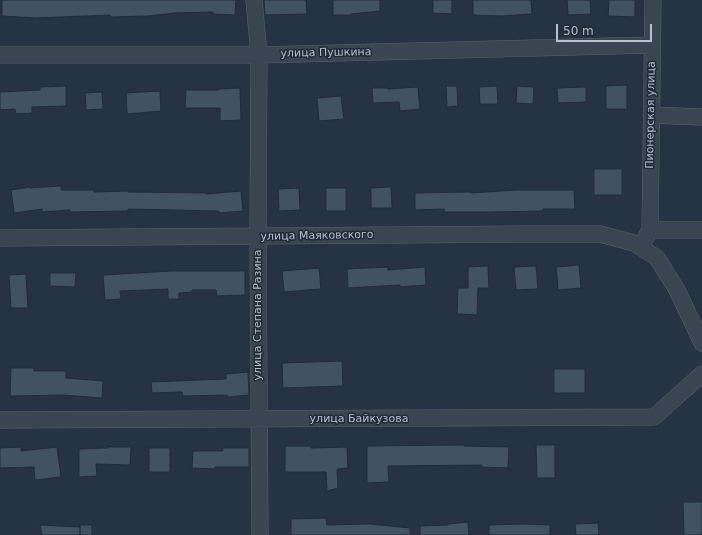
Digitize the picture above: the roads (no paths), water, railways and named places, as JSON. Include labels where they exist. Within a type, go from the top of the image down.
[{"type":"street","name":"улица Степана Разина","points":[[254,0],[260,55],[258,236],[258,420],[260,535]]},
{"type":"street","name":"Пионерская улица","points":[[650,230],[653,0]]},
{"type":"street","name":"улица Пушкина","points":[[0,55],[260,55],[652,45]]},
{"type":"street","points":[[651,115],[702,117]]},
{"type":"street","points":[[638,245],[650,230],[702,230]]},
{"type":"street","name":"улица Маяковского","points":[[0,238],[600,234],[638,245],[657,258],[677,290],[702,343]]},
{"type":"street","name":"улица Байкузова","points":[[0,420],[654,417],[702,374]]}]
